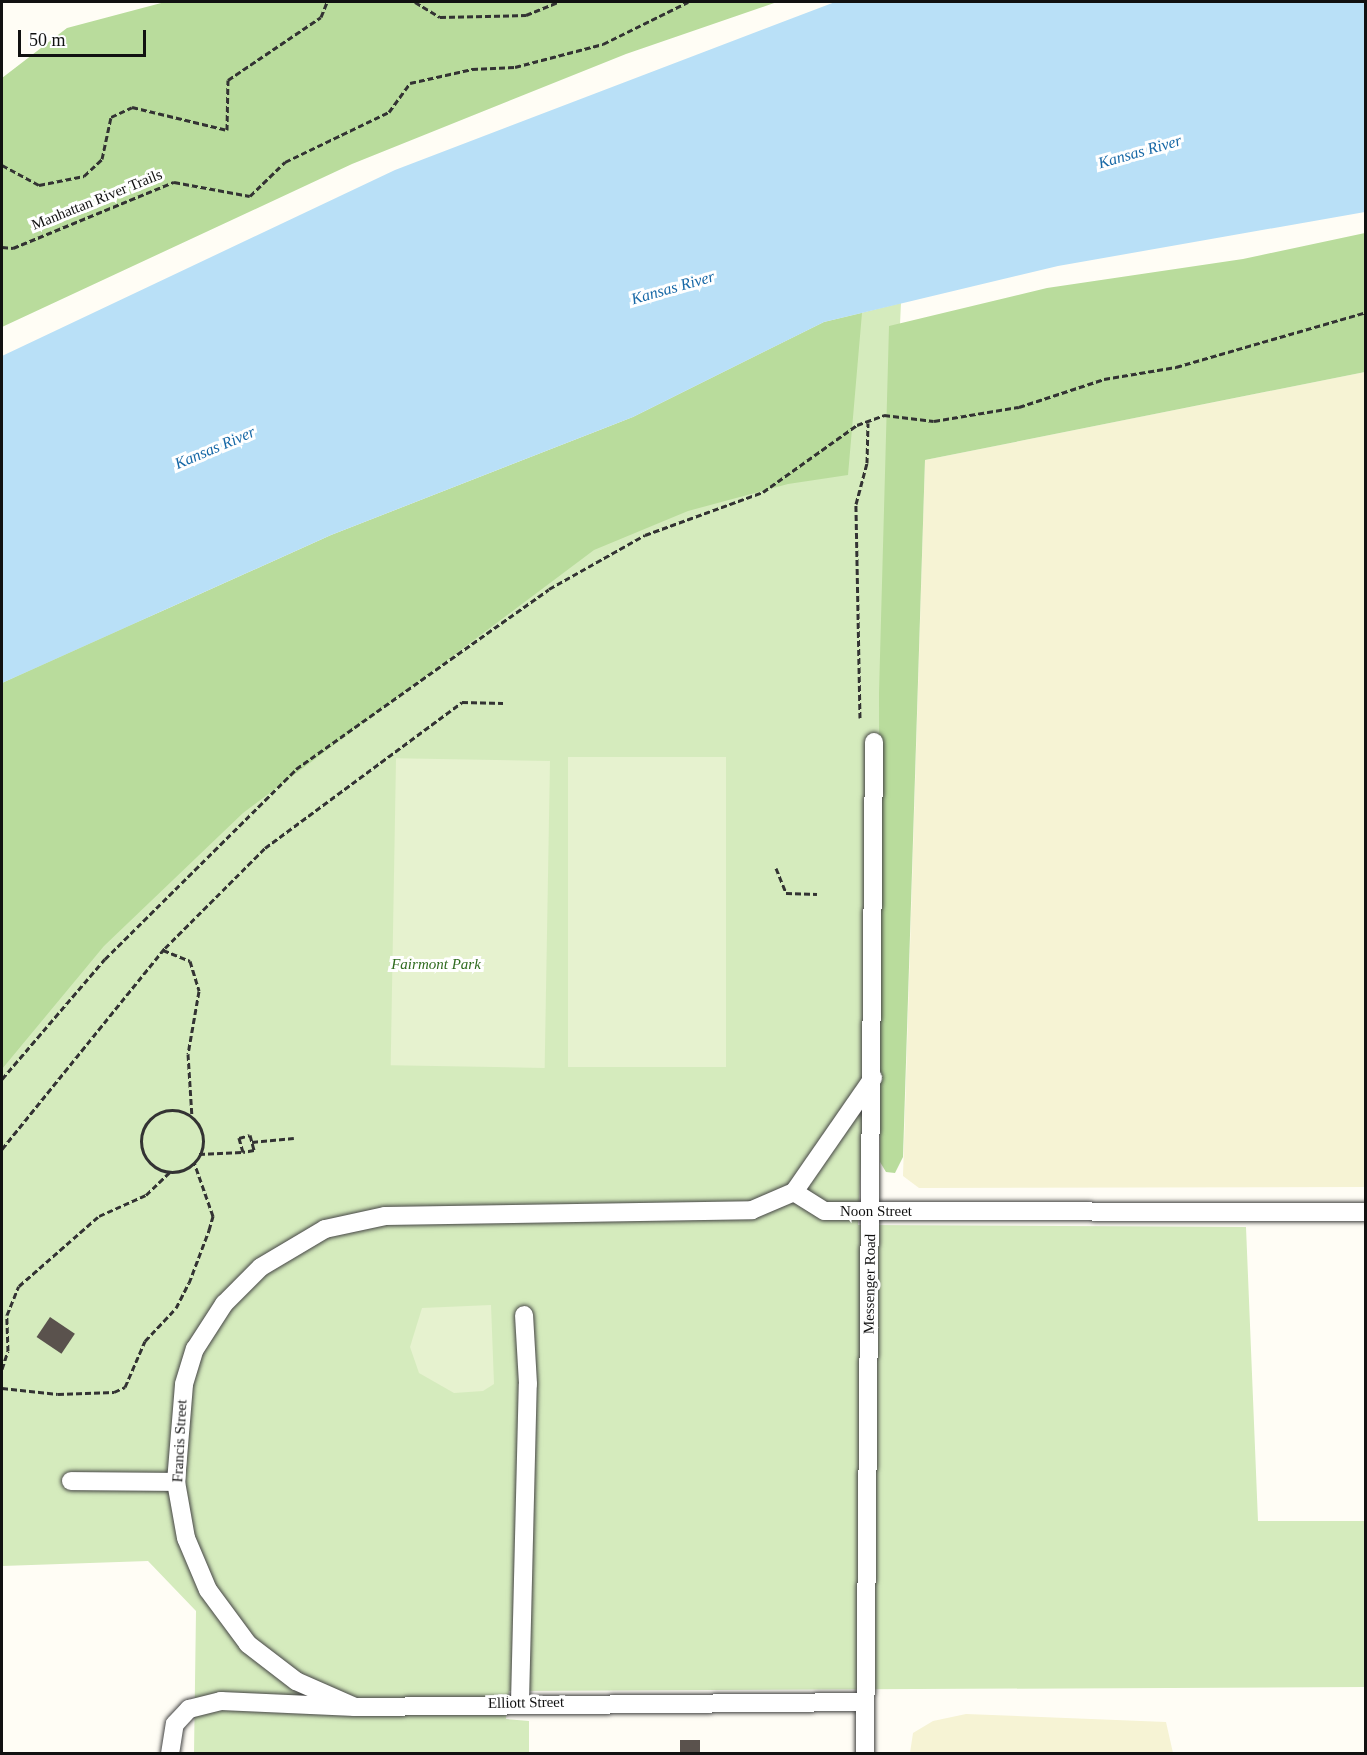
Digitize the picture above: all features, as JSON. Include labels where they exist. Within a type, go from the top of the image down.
[{"type":"street","name":"Messenger Road","points":[[865,1754],[873,1078],[874,742]]},
{"type":"street","points":[[794,1192],[873,1078]]},
{"type":"street","name":"Noon Street","points":[[794,1192],[825,1211],[1365,1212]]},
{"type":"street","name":"Francis Street","points":[[356,1707],[296,1681],[248,1644],[208,1590],[186,1538],[176,1482],[184,1384],[195,1349],[224,1304],[261,1267],[325,1229],[385,1216],[741,1211],[794,1192]]},
{"type":"street","points":[[520,1702],[528,1384],[525,1315]]},
{"type":"street","points":[[71,1481],[176,1482]]},
{"type":"street","name":"Elliott Street","points":[[170,1754],[175,1724],[189,1709],[221,1701],[356,1707],[520,1702],[865,1702]]},
{"type":"path","name":"Manhattan River Trails","points":[[2,165],[39,185],[84,176],[102,159],[111,117],[132,107],[227,130],[228,80],[321,17],[327,2]]},
{"type":"path","points":[[415,2],[440,16],[526,15],[559,2]]},
{"type":"path","name":"Manhattan River Trails","points":[[2,247],[13,248],[174,182],[250,196],[285,162],[389,112],[410,83],[472,69],[515,67],[603,44],[688,2]]},
{"type":"path","points":[[2,1079],[191,871],[296,769],[375,709],[549,590],[645,535],[763,492],[857,425],[868,423],[884,415],[934,421],[1018,407],[1104,379],[1176,367],[1365,312]]},
{"type":"path","points":[[860,718],[856,504],[867,463],[868,423]]},
{"type":"path","points":[[2,1149],[163,950],[265,848],[344,786],[462,702],[503,703]]},
{"type":"path","points":[[776,868],[786,893],[817,894]]},
{"type":"path","points":[[2,1369],[8,1351],[7,1315],[19,1286],[99,1216],[147,1195],[170,1172],[194,1161],[200,1154],[201,1131],[192,1118],[188,1054],[199,991],[190,961],[163,950]]},
{"type":"path","points":[[170,1172],[154,1166],[143,1152],[144,1126],[162,1111],[192,1118]]},
{"type":"path","points":[[200,1154],[243,1152],[254,1150],[250,1135],[239,1137],[243,1152]]},
{"type":"path","points":[[252,1142],[294,1138]]},
{"type":"path","points":[[2,1388],[58,1394],[114,1392],[125,1387],[145,1341],[176,1308],[189,1283],[209,1230],[213,1216],[194,1161]]},
{"type":"shaded area","points":[[1365,372],[1365,1187],[919,1188],[903,1176],[925,460]]},
{"type":"shaded area","points":[[966,1714],[1166,1722],[1173,1753],[910,1753],[913,1733],[933,1721]]},
{"type":"green space","points":[[165,2],[777,2],[626,54],[352,164],[2,327],[2,78],[67,28]]},
{"type":"green space","points":[[1365,233],[1365,372],[925,460],[903,1157],[895,1173],[886,1172],[880,1162],[879,693],[889,326],[1047,288],[1243,259]]},
{"type":"green space","name":"Fairmont Park","points":[[901,303],[858,1225],[1246,1227],[1258,1521],[1365,1521],[1365,1687],[509,1691],[506,1719],[529,1721],[529,1753],[194,1753],[196,1611],[148,1561],[2,1566],[2,683],[76,647],[633,417],[824,322]]},
{"type":"green space","points":[[862,313],[848,475],[788,484],[688,511],[594,550],[243,813],[104,946],[2,1069],[2,683],[331,535],[633,417],[824,322]]},
{"type":"green space","points":[[568,757],[726,757],[726,1067],[568,1067]]},
{"type":"green space","points":[[396,758],[550,761],[545,1068],[391,1065]]},
{"type":"green space","points":[[491,1305],[494,1384],[483,1391],[454,1393],[419,1373],[410,1347],[422,1308]]},
{"type":"water","name":"Kansas River","points":[[835,2],[1365,2],[1365,212],[1058,266],[824,322],[633,417],[331,535],[2,683],[2,356],[395,170]]},
{"type":"building","points":[[50,1317],[75,1334],[61,1354],[37,1337]]},
{"type":"building","points":[[680,1740],[700,1740],[700,1754],[680,1754]]}]
